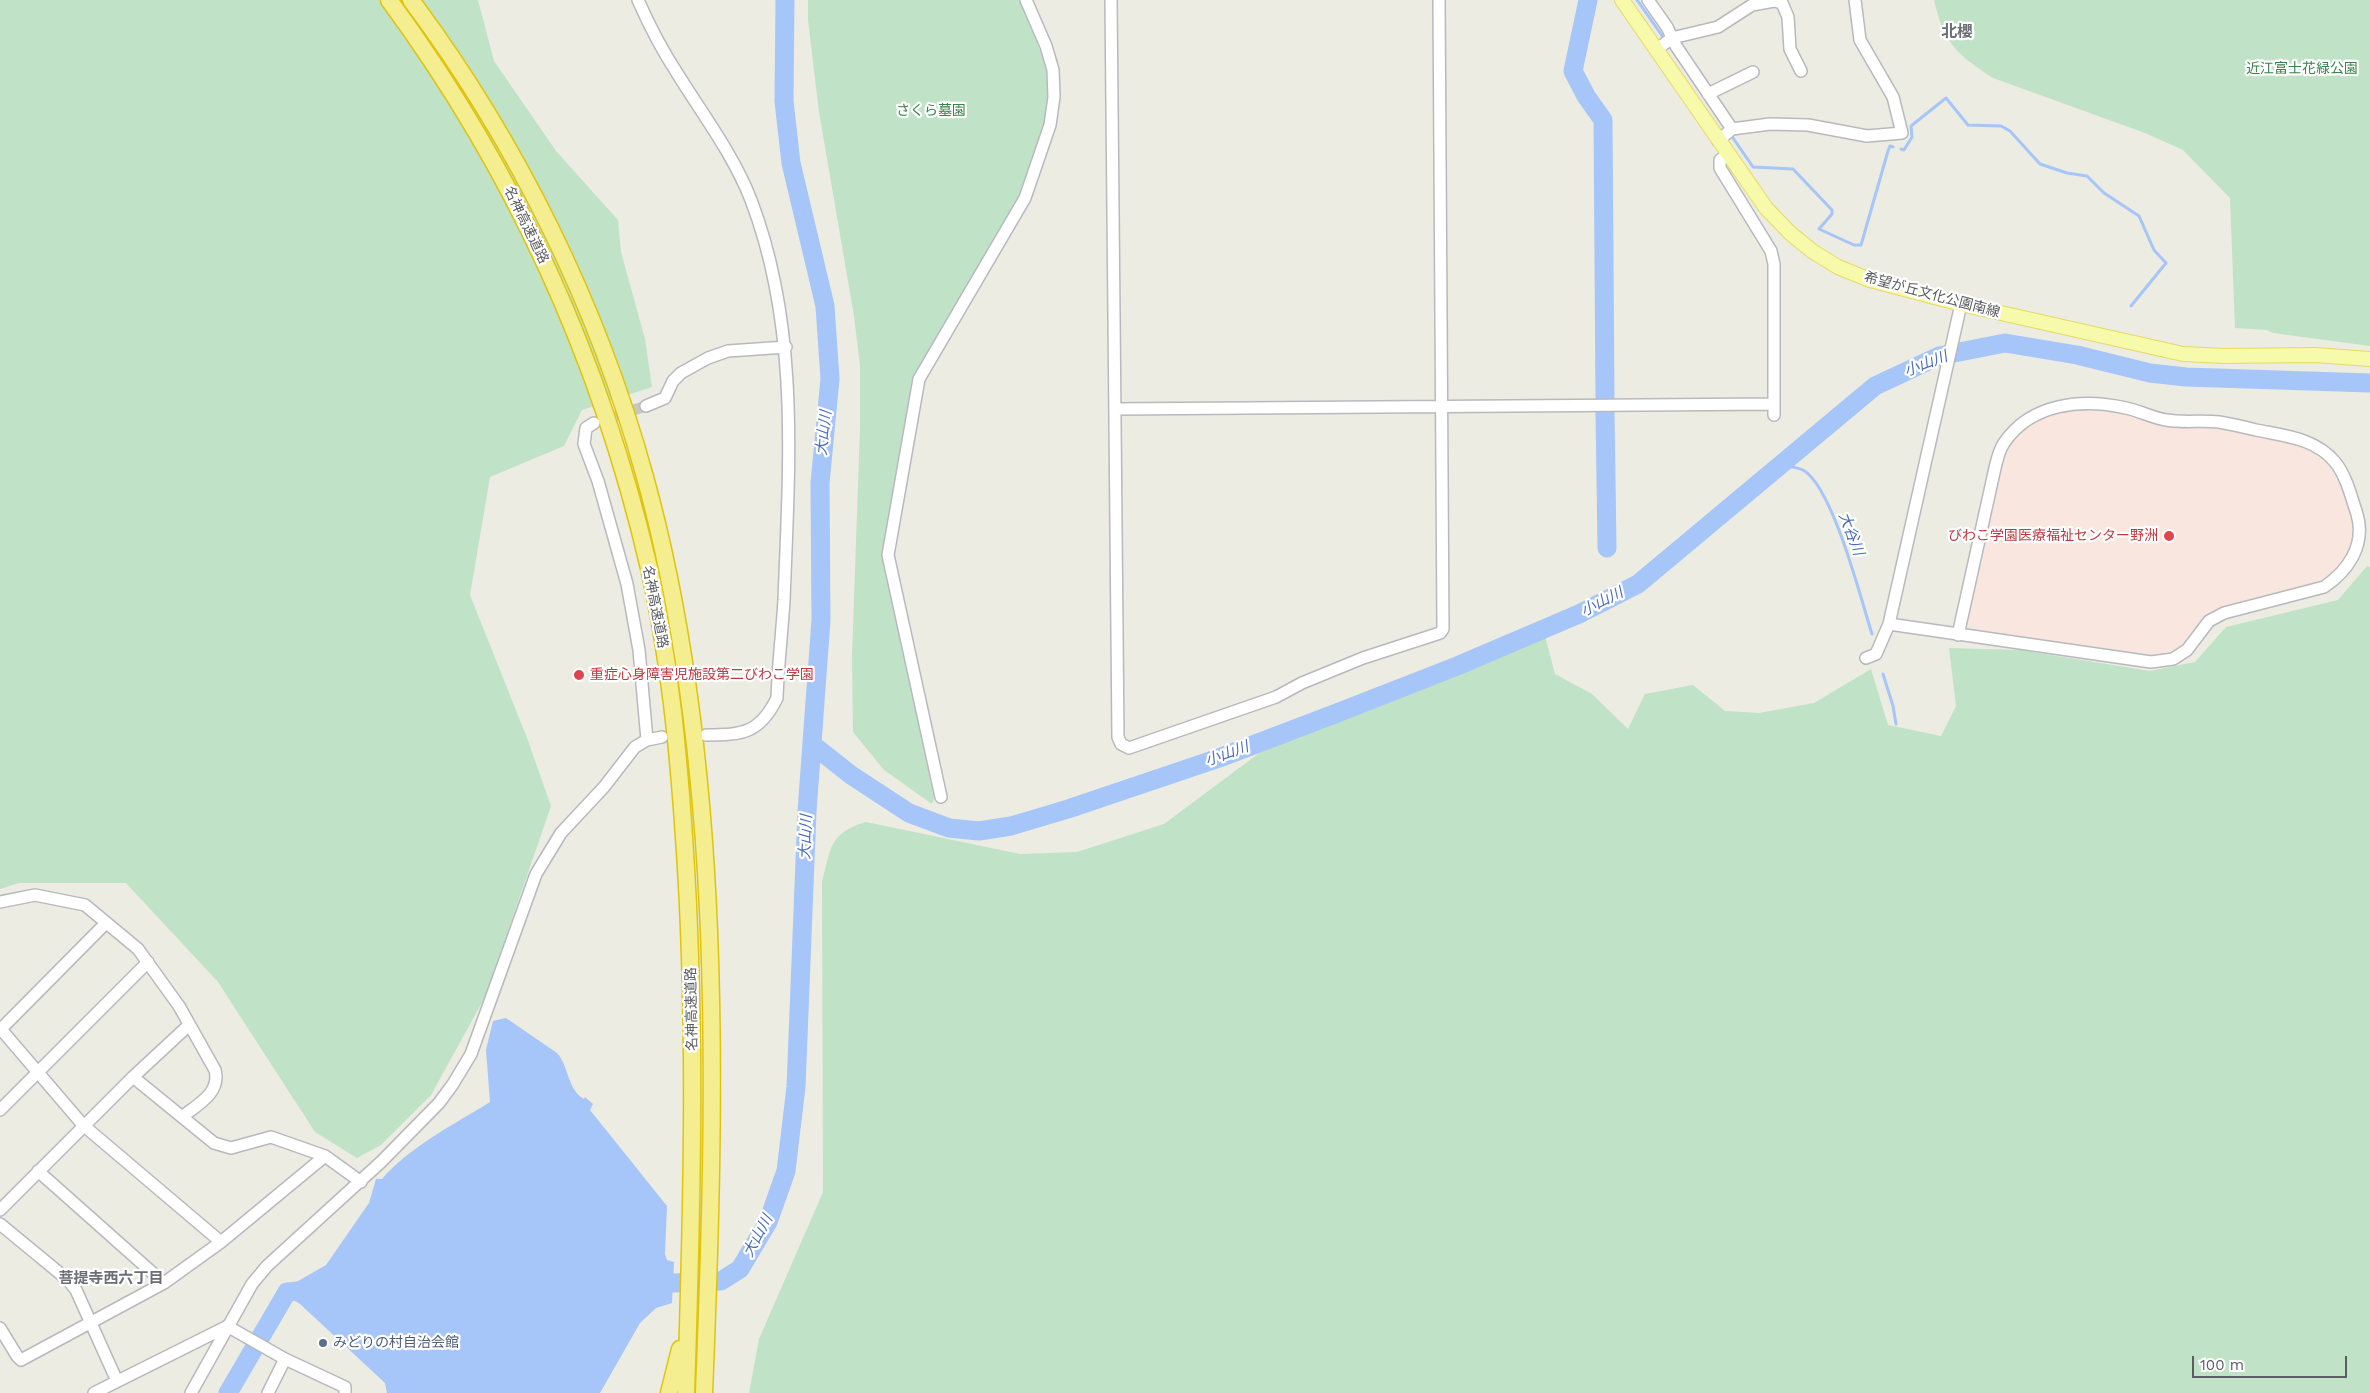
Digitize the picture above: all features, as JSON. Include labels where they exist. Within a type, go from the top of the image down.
[{"type":"highway","name":"名神高速道路","points":[[389,0],[430,56],[472,122],[516,202],[546,266],[575,331],[605,410],[627,481],[649,571],[664,649],[674,720],[687,882],[693,1051],[686,1393]]},
{"type":"highway","name":"名神高速道路","points":[[411,0],[444,45],[488,116],[534,195],[565,258],[593,323],[623,404],[646,477],[667,568],[682,646],[691,717],[706,881],[710,1052],[709,1263],[704,1393]]},
{"type":"highway","points":[[669,1393],[683,1339],[689,1303]]},
{"type":"main road","name":"希望が丘文化公園南線","points":[[1622,0],[1766,208],[1790,233],[1812,251],[1838,266],[1870,280],[1960,304],[2183,354],[2225,356],[2314,355],[2370,359]]},
{"type":"street","points":[[638,0],[676,72],[720,138],[751,201],[772,270],[786,346],[788,462],[784,601],[777,698],[771,711],[748,730],[737,735],[706,735]]},
{"type":"street","points":[[940,797],[888,555],[919,379],[1026,198],[1050,125],[1054,97],[1052,70],[1046,46],[1026,0]]},
{"type":"street","points":[[1111,0],[1118,737],[1121,744],[1129,748],[1276,697],[1302,683],[1363,658],[1440,633],[1443,629],[1439,0]]},
{"type":"street","points":[[1648,0],[1732,129]]},
{"type":"street","points":[[1718,140],[1732,129],[1788,123],[1867,136],[1902,133],[1893,97],[1860,40],[1855,0]]},
{"type":"street","points":[[1656,50],[1672,38],[1718,27],[1752,5],[1774,1],[1782,3],[1788,17],[1790,49],[1801,71]]},
{"type":"street","points":[[1708,94],[1753,72]]},
{"type":"street","points":[[1115,409],[1442,406],[1774,409],[1774,264],[1772,251],[1720,168],[1720,160],[1728,154]]},
{"type":"street","points":[[1866,658],[1876,654],[1889,624],[1960,304]]},
{"type":"street","points":[[646,406],[666,398],[673,380],[680,373],[708,358],[728,351],[786,346]]},
{"type":"street","points":[[1889,624],[2151,662],[2174,659],[2187,650],[2210,621],[2224,613],[2324,588],[2338,578],[2356,552],[2360,537],[2359,522],[2345,478],[2335,462],[2319,448],[2302,439],[2219,422],[2165,420],[2126,408],[2110,406],[2071,403],[2045,410],[2022,422],[2003,444],[1994,468],[1958,634]]},
{"type":"street","points":[[594,423],[586,428],[584,444],[608,513],[627,584],[639,650],[647,740]]},
{"type":"street","points":[[191,1393],[252,1284],[267,1266],[361,1182],[439,1104],[471,1054],[528,895],[543,860],[561,834],[604,787],[635,747],[647,740],[662,737]]},
{"type":"street","points":[[0,902],[35,895],[68,900],[85,905],[138,949],[189,1025],[215,1070],[217,1078],[211,1094],[183,1116]]},
{"type":"street","points":[[106,923],[0,1029],[84,1125],[221,1242]]},
{"type":"street","points":[[0,1110],[148,962]]},
{"type":"street","points":[[0,1210],[133,1077],[189,1025]]},
{"type":"street","points":[[133,1077],[214,1143],[231,1148],[271,1137],[325,1156],[361,1182]]},
{"type":"street","points":[[0,1328],[17,1356],[22,1360],[164,1283],[221,1242],[325,1156]]},
{"type":"street","points":[[38,1171],[164,1283]]},
{"type":"street","points":[[0,1224],[68,1280],[76,1290],[116,1381]]},
{"type":"street","points":[[227,1326],[285,1359],[345,1387],[344,1393]]},
{"type":"street","points":[[94,1393],[215,1334],[227,1326]]},
{"type":"street","points":[[268,1393],[285,1359]]},
{"type":"shaded area","name":"びわこ学園医療福祉センター野洲","points":[[2072,410],[2120,413],[2167,426],[2218,427],[2303,446],[2325,463],[2339,481],[2354,521],[2350,550],[2335,573],[2318,583],[2208,613],[2186,643],[2173,653],[2152,656],[1998,635],[1965,625],[2007,446],[2041,417]]},
{"type":"green space","points":[[0,0],[478,0],[494,61],[556,151],[618,220],[621,252],[645,339],[652,387],[582,410],[564,446],[490,477],[470,595],[527,738],[551,806],[485,997],[431,1095],[381,1145],[357,1158],[315,1132],[218,982],[126,883],[19,883],[0,889]]},
{"type":"green space","name":"さくら墓園","points":[[808,0],[1021,0],[1046,67],[1049,94],[1046,120],[1021,195],[914,379],[884,556],[934,798],[932,804],[884,770],[853,732],[852,656],[860,428],[860,366],[854,316],[819,112],[808,20]]},
{"type":"green space","name":"近江富士花緑公園","points":[[1934,0],[2370,0],[2370,346],[2273,333],[2267,330],[2235,328],[2230,198],[2183,150],[2145,133],[1993,78],[1980,70],[1953,46],[1947,37]]},
{"type":"green space","points":[[2367,566],[2370,567],[2370,1393],[749,1393],[759,1339],[823,1192],[822,882],[827,860],[834,843],[845,831],[854,826],[866,822],[1020,854],[1077,852],[1164,824],[1270,745],[1545,636],[1555,674],[1592,694],[1628,729],[1645,694],[1693,685],[1725,711],[1759,713],[1814,703],[1871,669],[1888,725],[1941,736],[1956,706],[1949,648],[2020,650],[2150,671],[2195,662],[2226,627],[2338,600]]},
{"type":"water","points":[[506,1018],[557,1053],[578,1095],[584,1099],[585,1097],[593,1104],[590,1110],[667,1206],[665,1254],[667,1260],[674,1262],[672,1303],[656,1308],[640,1323],[600,1393],[387,1393],[385,1383],[300,1304],[287,1296],[286,1288],[326,1265],[369,1203],[376,1179],[382,1179],[393,1167],[419,1146],[490,1102],[486,1050],[493,1021]]},
{"type":"waterway","name":"大山川","points":[[648,1275],[673,1283],[721,1281],[740,1269],[768,1222],[786,1171],[796,1087],[807,811],[821,620],[820,483],[830,379],[825,306],[791,163],[784,101],[785,0]]},
{"type":"waterway","points":[[1588,0],[1573,71],[1586,96],[1603,120],[1605,399]]},
{"type":"waterway","points":[[1637,0],[1663,37]]},
{"type":"waterway","points":[[1901,149],[1904,150],[1912,137],[1911,126],[1946,98],[1968,125],[2001,126],[2010,131],[2040,164],[2067,173],[2087,176],[2104,193],[2139,216],[2154,250],[2166,263],[2131,306]]},
{"type":"waterway","points":[[1731,135],[1753,167],[1793,169],[1832,210],[1832,214],[1819,229],[1854,245],[1861,245],[1888,151],[1890,146],[1893,147]]},
{"type":"waterway","name":"小山川","points":[[813,745],[851,775],[909,813],[949,828],[979,831],[1011,826],[1068,809],[1219,758],[1457,666],[1579,614],[1638,584],[1875,386],[1939,356],[2005,343],[2077,355],[2150,373],[2186,377],[2370,383]]},
{"type":"waterway","points":[[1605,412],[1607,548]]},
{"type":"waterway","name":"大谷川","points":[[1780,465],[1803,470],[1814,481],[1825,498],[1845,546],[1872,634]]},
{"type":"waterway","name":"大谷川","points":[[1883,674],[1893,706],[1896,724]]},
{"type":"waterway","points":[[228,1393],[287,1292],[311,1290]]},
{"type":"tunnel","points":[[600,421],[646,406]]},
{"type":"place","name":"びわこ学園医療福祉センター野洲","points":[[2169,536]]},
{"type":"place","name":"重症心身障害児施設第二びわこ学園","points":[[579,675]]},
{"type":"place","name":"みどりの村自治会館","points":[[323,1343]]},
{"type":"district","name":"北櫻","points":[[1957,32]]},
{"type":"district","name":"菩提寺西六丁目","points":[[111,1279]]}]
